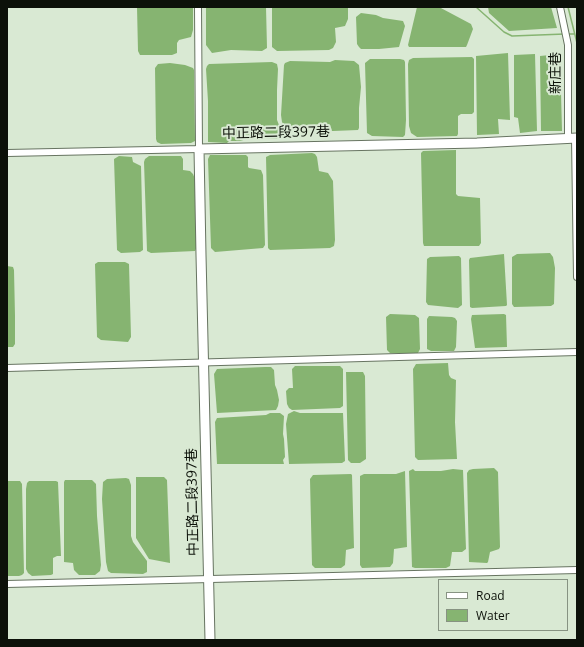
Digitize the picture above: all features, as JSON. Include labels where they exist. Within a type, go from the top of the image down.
[{"type":"street","points":[[7,153],[199,149],[198,7]]},
{"type":"street","name":"新庄巷","points":[[560,7],[568,45],[573,138],[577,277]]},
{"type":"street","name":"中正路二段397巷","points":[[210,640],[200,255],[199,149],[573,138]]},
{"type":"street","points":[[7,368],[577,352]]},
{"type":"street","points":[[7,584],[577,570]]},
{"type":"water","points":[[137,7],[193,7],[193,30],[191,37],[179,40],[177,43],[177,53],[172,55],[140,55],[138,51]]},
{"type":"water","points":[[206,7],[266,7],[267,48],[262,51],[231,50],[212,53],[206,45]]},
{"type":"water","points":[[272,7],[348,7],[348,19],[345,26],[335,28],[336,42],[333,48],[329,50],[277,51],[272,47]]},
{"type":"water","points":[[417,7],[439,7],[471,24],[473,29],[466,47],[409,47],[408,45]]},
{"type":"water","points":[[488,7],[551,7],[557,28],[509,31],[489,13]]},
{"type":"water","points":[[361,13],[403,21],[405,26],[399,47],[361,49],[357,44],[356,17]]},
{"type":"water","points":[[508,53],[510,120],[498,119],[499,134],[477,135],[476,56]]},
{"type":"water","points":[[535,54],[537,131],[520,133],[518,118],[514,117],[514,55]]},
{"type":"water","points":[[560,54],[562,131],[541,131],[540,56]]},
{"type":"water","points":[[472,57],[474,59],[474,112],[472,114],[461,114],[458,116],[457,136],[417,137],[411,133],[409,126],[409,60],[413,58]]},
{"type":"water","points":[[370,59],[400,59],[404,60],[405,62],[406,120],[405,135],[403,137],[372,136],[367,133],[365,63]]},
{"type":"water","points":[[335,60],[354,61],[359,65],[361,87],[358,130],[332,131],[330,125],[284,125],[281,115],[285,63],[290,61],[330,62]]},
{"type":"water","points":[[272,62],[277,64],[278,69],[277,120],[279,125],[277,139],[247,139],[240,141],[229,141],[227,143],[208,142],[207,66],[209,64]]},
{"type":"water","points":[[170,63],[185,65],[193,68],[194,70],[195,141],[191,143],[161,144],[157,142],[156,139],[155,68],[158,64]]},
{"type":"water","points":[[456,150],[456,194],[458,196],[480,198],[481,243],[479,246],[424,246],[421,153],[423,151]]},
{"type":"water","points":[[312,153],[317,157],[319,171],[328,173],[333,181],[334,246],[330,248],[270,250],[268,248],[266,157],[270,155]]},
{"type":"water","points":[[210,155],[246,155],[248,157],[249,168],[261,170],[263,175],[265,245],[263,248],[215,252],[211,248],[208,159]]},
{"type":"water","points":[[119,156],[132,157],[133,162],[141,166],[143,250],[140,252],[121,253],[117,250],[114,159]]},
{"type":"water","points":[[149,156],[181,156],[183,159],[183,170],[190,171],[193,174],[195,179],[197,247],[195,251],[151,253],[147,251],[144,162]]},
{"type":"water","points":[[550,253],[553,257],[555,268],[554,304],[551,306],[514,307],[512,304],[512,257],[517,254]]},
{"type":"water","points":[[504,254],[507,305],[470,307],[470,258]]},
{"type":"water","points":[[459,256],[461,258],[462,305],[458,308],[428,305],[426,302],[427,259],[430,257]]},
{"type":"water","points":[[98,262],[125,262],[129,264],[131,337],[128,342],[101,340],[97,337],[95,264]]},
{"type":"water","points":[[7,266],[13,267],[14,270],[15,344],[13,347],[7,347]]},
{"type":"water","points":[[390,314],[415,315],[419,318],[420,349],[418,353],[390,353],[387,350],[386,317]]},
{"type":"water","points":[[472,315],[506,315],[507,347],[475,348],[471,319]]},
{"type":"water","points":[[429,316],[455,318],[457,321],[456,347],[454,351],[431,351],[427,349],[427,319]]},
{"type":"water","points":[[448,363],[449,375],[451,378],[456,380],[455,422],[457,459],[418,460],[415,457],[413,369],[416,364]]},
{"type":"water","points":[[295,366],[340,366],[343,369],[343,406],[340,408],[292,410],[289,408],[287,404],[286,391],[289,388],[293,388],[292,369]]},
{"type":"water","points":[[271,367],[274,370],[275,385],[279,400],[276,410],[217,413],[214,374],[217,369]]},
{"type":"water","points":[[346,372],[363,372],[365,376],[366,459],[360,463],[351,463],[348,460]]},
{"type":"water","points":[[294,411],[300,413],[343,413],[345,461],[342,463],[289,464],[286,424],[288,414]]},
{"type":"water","points":[[270,413],[280,413],[284,416],[284,464],[217,464],[215,422],[217,418],[266,415]]},
{"type":"water","points":[[494,468],[498,472],[500,547],[499,549],[490,552],[487,563],[469,562],[467,473],[469,470],[473,469]]},
{"type":"water","points":[[413,469],[415,471],[441,471],[453,469],[463,470],[466,549],[462,552],[452,552],[450,566],[446,568],[412,567],[409,471]]},
{"type":"water","points":[[405,471],[407,547],[394,549],[393,563],[390,567],[362,568],[360,565],[360,476],[364,474],[396,474]]},
{"type":"water","points":[[351,474],[354,548],[346,550],[345,565],[341,568],[315,568],[312,565],[310,479],[313,475]]},
{"type":"water","points":[[136,477],[164,477],[167,480],[170,563],[149,559],[136,538]]},
{"type":"water","points":[[107,479],[129,479],[131,485],[131,536],[133,542],[147,561],[147,572],[143,574],[111,573],[108,571],[106,562],[102,499],[103,482]]},
{"type":"water","points":[[65,480],[92,480],[96,484],[101,565],[100,571],[95,575],[79,575],[74,570],[73,563],[64,562]]},
{"type":"water","points":[[7,481],[20,481],[22,484],[24,573],[19,576],[7,576]]},
{"type":"water","points":[[29,481],[58,482],[61,556],[53,558],[53,574],[51,575],[32,576],[26,569],[26,489]]},
{"type":"waterway","points":[[476,7],[504,32],[512,36],[565,34]]},
{"type":"waterway","points":[[568,7],[577,43],[577,61]]},
{"type":"waterway","points":[[568,34],[574,34]]}]
